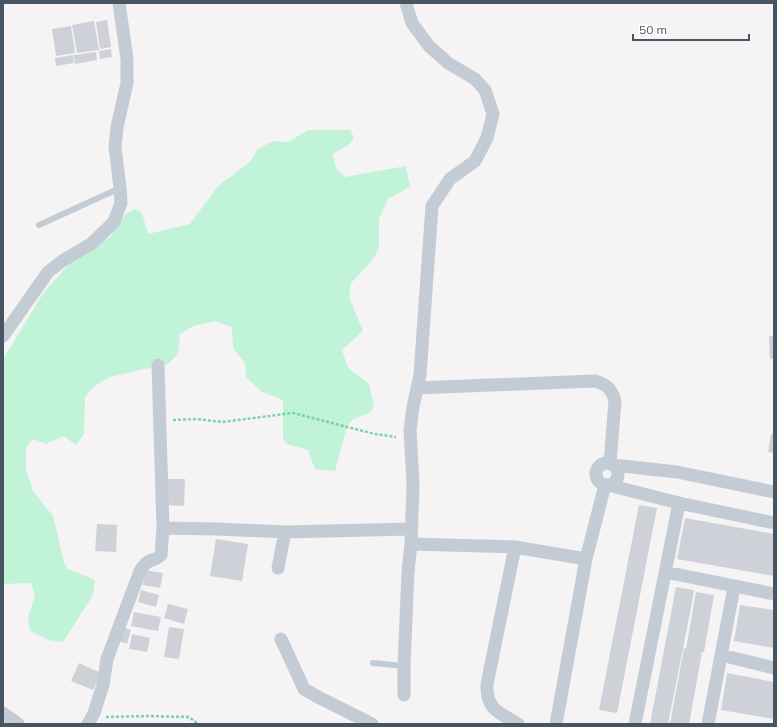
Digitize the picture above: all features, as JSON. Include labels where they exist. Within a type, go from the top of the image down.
[{"type":"street","points":[[3,336],[48,272],[62,261],[91,244],[114,222],[120,203],[120,188],[115,147],[116,127],[127,83],[127,59],[119,3]]},
{"type":"street","points":[[404,695],[408,572],[411,544],[413,485],[410,430],[420,375],[432,206],[450,179],[475,161],[487,138],[492,114],[485,90],[475,79],[448,62],[429,46],[412,24],[406,3]]},
{"type":"street","points":[[91,719],[103,685],[107,659],[140,571],[145,563],[150,559],[156,559],[161,555],[163,528],[158,365]]},
{"type":"street","points":[[417,388],[595,381],[604,383],[613,394],[615,401],[612,464],[616,468],[618,475],[615,481],[606,485]]},
{"type":"street","points":[[774,492],[677,472],[612,464],[600,465],[596,471],[596,478],[601,483],[606,485],[679,503],[774,523]]},
{"type":"street","points":[[556,724],[586,560],[606,485]]},
{"type":"street","points":[[635,724],[679,503]]},
{"type":"street","points":[[163,528],[285,532],[411,529]]},
{"type":"street","points":[[278,568],[285,532]]},
{"type":"street","points":[[411,544],[515,547],[586,560]]},
{"type":"street","points":[[515,547],[487,684],[487,696],[493,708],[518,724]]},
{"type":"street","points":[[665,572],[774,594]]},
{"type":"street","points":[[708,724],[734,587]]},
{"type":"street","points":[[281,639],[304,689],[372,724]]},
{"type":"street","points":[[721,656],[774,668]]},
{"type":"street","points":[[3,713],[18,724]]},
{"type":"lane","points":[[39,225],[120,188]]},
{"type":"lane","points":[[373,663],[404,666]]},
{"type":"path","points":[[160,420],[197,419],[222,422],[293,413],[375,434],[410,439]]},
{"type":"path","points":[[91,719],[147,716],[189,717],[198,724]]},
{"type":"green space","points":[[308,130],[350,130],[354,137],[351,143],[333,154],[336,168],[345,177],[406,166],[410,187],[388,199],[379,219],[379,248],[372,261],[351,283],[349,297],[363,331],[342,350],[348,368],[369,384],[374,406],[371,412],[352,420],[347,426],[335,471],[315,469],[308,450],[287,444],[283,439],[283,400],[262,392],[246,377],[245,363],[233,348],[232,327],[215,321],[193,326],[180,334],[178,354],[168,364],[109,377],[96,385],[85,397],[84,434],[76,445],[64,436],[46,444],[33,439],[26,447],[26,469],[33,491],[53,516],[64,562],[68,569],[95,580],[93,595],[63,642],[49,640],[30,631],[28,617],[35,596],[31,583],[3,584],[3,359],[44,292],[71,262],[110,237],[127,213],[135,209],[142,213],[148,234],[190,224],[218,186],[250,162],[258,149],[273,141],[288,142]]},
{"type":"building","points":[[107,20],[111,47],[100,49],[96,22]]},
{"type":"building","points":[[94,21],[99,50],[77,53],[72,25]]},
{"type":"building","points":[[71,26],[75,53],[56,56],[52,29]]},
{"type":"building","points":[[111,49],[112,57],[100,59],[99,51]]},
{"type":"building","points":[[96,52],[97,60],[75,64],[74,55]]},
{"type":"building","points":[[73,55],[74,63],[56,66],[55,58]]},
{"type":"building","points":[[769,336],[774,336],[774,358],[770,359]]},
{"type":"building","points":[[771,434],[774,434],[774,453],[768,452]]},
{"type":"building","points":[[167,479],[185,479],[184,506],[167,505]]},
{"type":"building","points":[[639,505],[657,508],[617,713],[599,710]]},
{"type":"building","points":[[685,518],[774,534],[774,576],[677,559]]},
{"type":"building","points":[[97,524],[117,525],[116,552],[95,551]]},
{"type":"building","points":[[216,539],[248,544],[242,581],[210,576]]},
{"type":"building","points":[[145,570],[163,573],[160,588],[143,585]]},
{"type":"building","points":[[676,587],[694,590],[690,613],[668,724],[650,724]]},
{"type":"building","points":[[141,590],[159,595],[156,607],[138,602]]},
{"type":"building","points":[[696,592],[714,595],[704,652],[702,652],[689,724],[670,724],[684,648],[686,649]]},
{"type":"building","points":[[168,604],[188,609],[184,624],[164,618]]},
{"type":"building","points":[[740,605],[774,610],[774,648],[734,641]]},
{"type":"building","points":[[134,612],[161,617],[158,631],[131,626]]},
{"type":"building","points":[[121,627],[131,630],[127,644],[118,641]]},
{"type":"building","points":[[169,627],[184,629],[179,659],[164,657]]},
{"type":"building","points":[[132,634],[150,638],[147,652],[129,649]]},
{"type":"building","points":[[79,663],[101,673],[93,690],[71,681]]},
{"type":"building","points":[[727,673],[774,682],[774,719],[721,710]]}]
